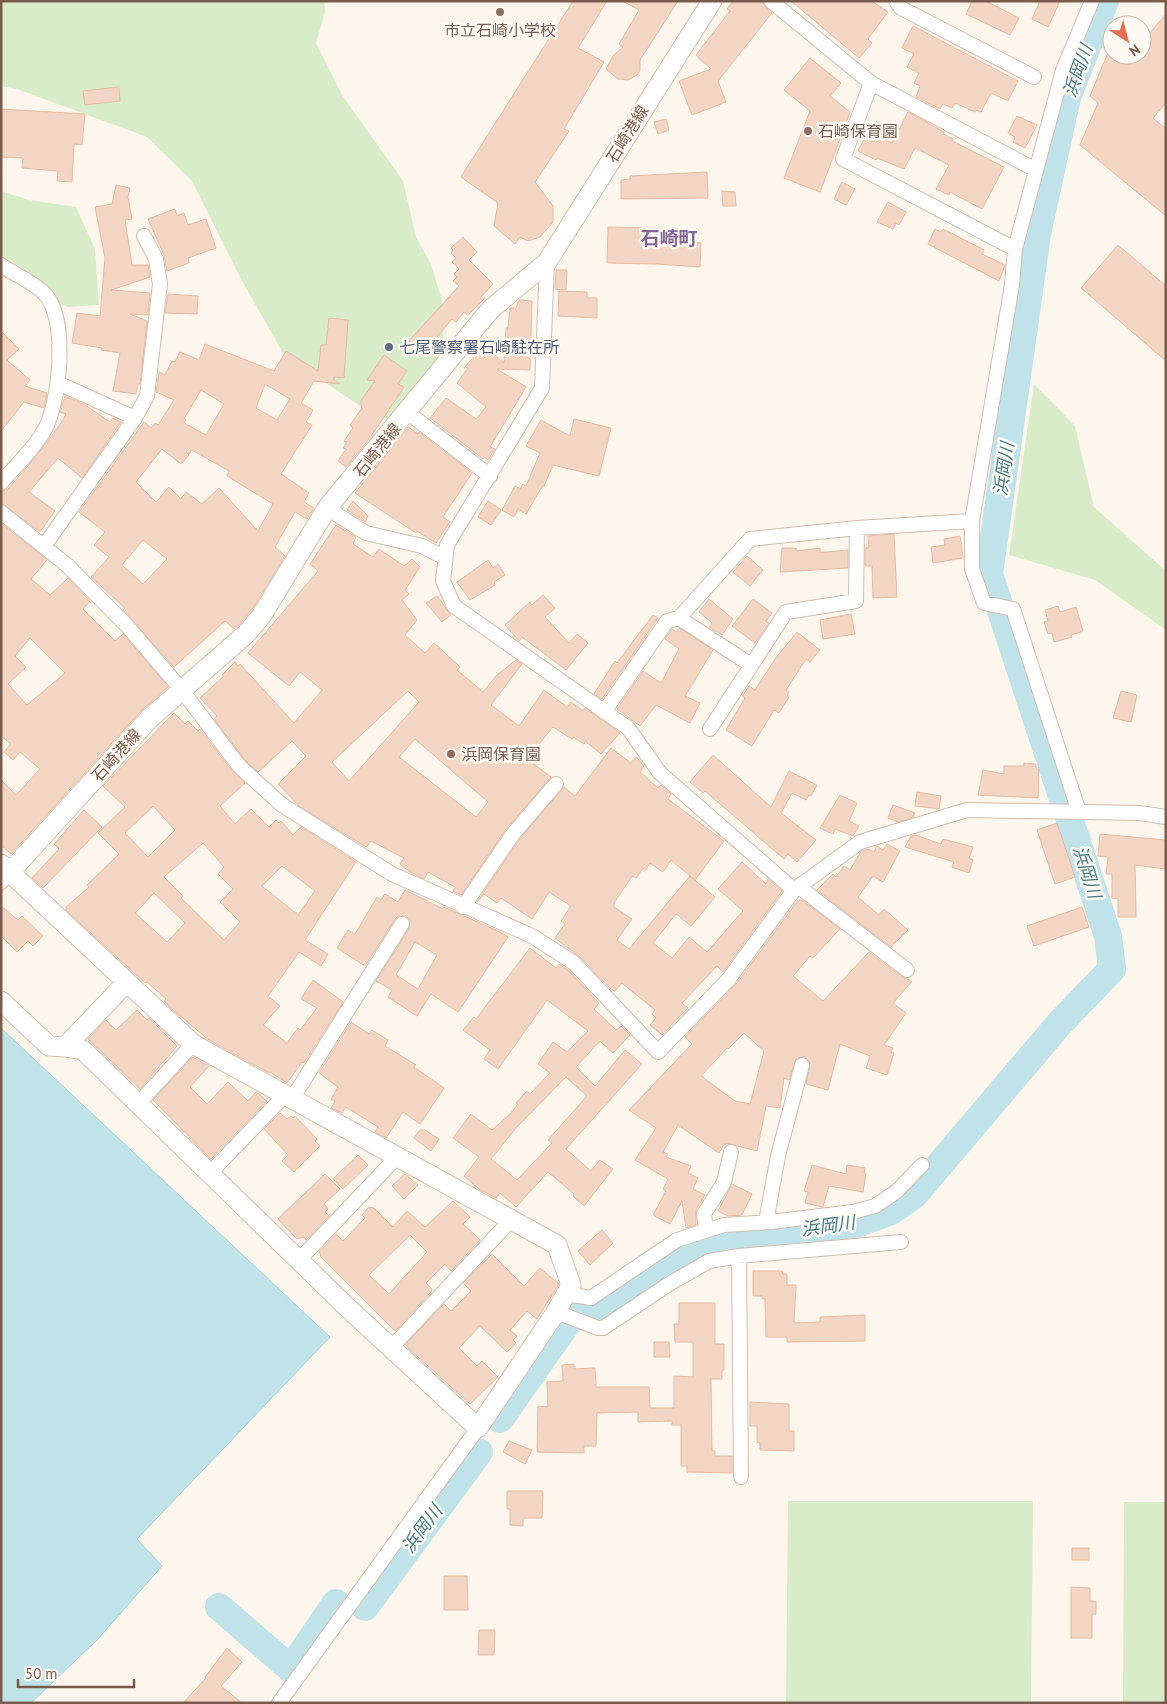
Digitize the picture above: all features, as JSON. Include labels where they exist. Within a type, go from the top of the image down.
[{"type":"street","name":"石崎港線","points":[[4,873],[150,718],[247,633],[262,615],[327,508],[490,310],[547,262],[712,1]]},
{"type":"street","points":[[771,1],[871,83],[1036,170]]},
{"type":"street","points":[[896,1],[901,8],[1034,77]]},
{"type":"street","points":[[1071,812],[1013,609],[984,603],[972,569],[972,521],[1012,284],[1015,250],[1063,70],[1089,2]]},
{"type":"street","points":[[871,83],[843,159],[1015,250]]},
{"type":"street","points":[[44,546],[135,418],[147,396],[160,284],[156,259],[144,236]]},
{"type":"street","points":[[547,262],[542,388],[447,545],[442,581],[454,606],[628,728],[660,773],[797,889],[907,970]]},
{"type":"street","points":[[1,265],[44,292],[52,305],[57,320],[58,383],[53,408],[45,430],[1,483]]},
{"type":"street","points":[[58,383],[135,418]]},
{"type":"street","points":[[407,412],[490,476]]},
{"type":"street","points":[[327,508],[366,533],[422,546],[445,558]]},
{"type":"street","points":[[1,512],[68,566],[128,627],[181,689],[239,766],[282,805],[392,874],[532,936],[574,963],[658,1052],[728,980],[797,889],[860,842],[967,810],[1140,813],[1166,817]]},
{"type":"street","points":[[604,712],[667,621],[679,618],[750,539],[857,528],[972,521]]},
{"type":"street","points":[[710,729],[786,612],[856,601],[857,528]]},
{"type":"street","points":[[679,618],[751,666]]},
{"type":"street","points":[[463,907],[512,834],[556,784]]},
{"type":"street","points":[[4,873],[193,1044],[558,1245],[571,1285],[567,1294],[478,1428],[279,1703]]},
{"type":"street","points":[[210,1174],[288,1097],[402,924]]},
{"type":"street","points":[[66,1047],[126,982]]},
{"type":"street","points":[[1,1001],[49,1046],[83,1050],[298,1260],[478,1428]]},
{"type":"street","points":[[138,1104],[193,1044]]},
{"type":"street","points":[[766,1222],[778,1156],[802,1065]]},
{"type":"street","points":[[706,1230],[704,1214],[724,1182],[731,1152]]},
{"type":"street","points":[[298,1260],[397,1157]]},
{"type":"street","points":[[567,1294],[591,1298],[678,1240],[724,1224],[766,1222],[853,1212],[875,1206],[896,1192],[922,1165]]},
{"type":"street","points":[[391,1348],[511,1220]]},
{"type":"street","points":[[556,1312],[598,1328],[603,1328],[693,1269],[709,1261],[739,1256],[901,1242]]},
{"type":"street","points":[[739,1256],[741,1477]]},
{"type":"green space","points":[[1,1],[324,1],[325,12],[316,43],[342,95],[403,181],[416,237],[431,264],[444,307],[442,368],[419,407],[381,420],[284,355],[241,279],[192,181],[147,137],[17,89],[1,86]]},
{"type":"green space","points":[[1,191],[29,200],[76,207],[95,249],[99,305],[67,307],[1,276]]},
{"type":"green space","points":[[1034,384],[1075,426],[1094,507],[1166,571],[1166,630],[1095,580],[1009,555]]},
{"type":"green space","points":[[788,1501],[1033,1501],[1031,1703],[786,1703]]},
{"type":"green space","points":[[1124,1502],[1166,1502],[1166,1703],[1123,1703]]},
{"type":"water","points":[[1,1028],[330,1337],[137,1539],[162,1566],[98,1639],[31,1703],[1,1703]]},
{"type":"building","points":[[573,1],[607,1],[578,48],[604,62],[564,129],[569,131],[535,182],[553,206],[553,222],[540,237],[528,241],[520,237],[515,244],[494,226],[498,203],[461,177]]},
{"type":"building","points":[[623,1],[678,1],[640,60],[640,70],[637,75],[628,80],[618,79],[606,69],[613,56],[623,47],[619,44],[639,10]]},
{"type":"building","points":[[733,1],[762,1],[765,7],[772,13],[718,81],[726,102],[692,115],[679,81],[711,69],[696,55],[730,11],[727,9]]},
{"type":"building","points":[[791,1],[872,1],[888,12],[868,39],[872,43],[859,58]]},
{"type":"building","points":[[972,1],[986,1],[1019,18],[1010,35],[966,14]]},
{"type":"building","points":[[1040,1],[1060,1],[1048,27],[1032,19]]},
{"type":"building","points":[[1166,14],[1166,103],[1153,118],[1166,129],[1166,216],[1080,145],[1098,103],[1090,96],[1103,65],[1152,65],[1152,30]]},
{"type":"building","points":[[913,26],[1018,81],[1008,101],[991,93],[981,112],[976,110],[975,112],[955,103],[952,108],[943,104],[940,109],[916,97],[920,86],[914,83],[919,73],[907,67],[914,54],[902,48]]},
{"type":"building","points":[[810,58],[841,83],[830,96],[850,112],[820,192],[784,178],[810,111],[784,90]]},
{"type":"building","points":[[119,87],[120,101],[85,105],[83,91]]},
{"type":"building","points":[[1,109],[85,114],[82,145],[74,144],[72,182],[57,181],[58,171],[22,168],[23,158],[1,157]]},
{"type":"building","points":[[908,112],[944,132],[943,134],[953,139],[952,141],[1004,167],[982,209],[950,192],[949,195],[936,189],[949,165],[915,148],[904,169],[877,158],[876,160],[858,151],[865,137],[874,142],[877,136],[892,143]]},
{"type":"building","points":[[1017,116],[1037,125],[1025,148],[1013,142],[1015,137],[1008,133]]},
{"type":"building","points":[[666,119],[669,130],[658,134],[654,122]]},
{"type":"building","points":[[707,172],[708,198],[621,199],[621,180],[630,179],[630,176]]},
{"type":"building","points":[[842,182],[855,189],[846,205],[834,199]]},
{"type":"building","points":[[116,185],[130,188],[128,197],[132,219],[125,220],[132,265],[148,265],[150,277],[111,290],[150,293],[148,315],[130,314],[147,321],[140,384],[138,384],[136,394],[113,391],[120,353],[72,343],[77,313],[100,316],[105,258],[95,207],[112,204]]},
{"type":"building","points":[[722,191],[735,192],[736,206],[723,206]]},
{"type":"building","points":[[888,202],[906,212],[899,225],[896,223],[893,229],[877,222]]},
{"type":"building","points":[[175,209],[177,216],[184,213],[188,225],[206,219],[216,248],[188,258],[189,263],[167,271],[164,255],[148,219]]},
{"type":"building","points":[[608,227],[660,228],[660,239],[701,243],[700,267],[607,263]]},
{"type":"building","points":[[935,229],[941,232],[943,229],[957,236],[984,250],[982,254],[1005,265],[999,281],[928,244]]},
{"type":"building","points":[[463,237],[477,252],[469,260],[493,284],[480,298],[485,298],[468,315],[464,312],[456,322],[452,319],[433,342],[436,344],[426,356],[409,341],[459,286],[453,281],[457,277],[454,274],[459,269],[452,262],[456,258],[451,253],[453,250],[451,248]]},
{"type":"building","points":[[1118,245],[1166,286],[1166,361],[1081,288]]},
{"type":"building","points":[[556,270],[567,270],[566,290],[555,289]]},
{"type":"building","points":[[559,291],[587,292],[587,298],[597,298],[597,318],[558,316]]},
{"type":"building","points":[[168,294],[198,296],[197,314],[165,313]]},
{"type":"building","points":[[519,300],[532,301],[530,370],[497,369],[526,387],[490,447],[495,449],[488,460],[484,457],[483,459],[430,418],[446,398],[476,419],[486,407],[457,383],[468,368],[464,368],[479,351],[481,353],[486,347],[504,363],[506,328],[508,328],[510,308],[516,308]]},
{"type":"building","points":[[329,318],[348,320],[344,378],[334,377],[334,380],[340,384],[314,381],[301,403],[313,410],[306,422],[312,425],[281,474],[309,493],[304,502],[314,508],[307,519],[295,512],[275,547],[285,556],[253,608],[239,625],[234,629],[225,621],[174,667],[123,610],[125,608],[91,577],[109,557],[94,545],[105,532],[79,512],[144,422],[151,428],[155,423],[158,425],[174,400],[156,392],[159,372],[165,375],[172,361],[175,362],[180,352],[199,360],[205,344],[274,371],[286,351],[318,371],[321,345],[326,345]],"holes":[[[265,384],[290,399],[277,420],[256,408]],[[201,390],[224,404],[206,435],[184,423],[186,420],[184,419]],[[162,449],[181,464],[189,455],[186,452],[189,454],[192,450],[229,471],[227,476],[273,504],[258,531],[219,488],[202,504],[186,492],[181,499],[169,487],[156,502],[136,482]],[[143,540],[167,559],[143,584],[122,565]]]},
{"type":"building","points":[[1,331],[19,349],[7,360],[30,380],[25,386],[47,393],[44,408],[24,402],[1,431]]},
{"type":"building","points":[[384,355],[407,371],[398,384],[404,387],[370,438],[346,467],[338,461],[346,449],[343,448],[347,442],[344,441],[353,428],[350,425],[362,408],[360,402],[375,381],[367,380]]},
{"type":"building","points":[[65,396],[85,405],[110,422],[113,418],[121,422],[82,478],[58,458],[29,492],[55,511],[40,532],[1,503],[1,492],[8,489],[61,423],[66,414],[60,412]]},
{"type":"building","points":[[574,419],[611,428],[599,476],[553,465],[544,486],[526,514],[518,509],[514,517],[502,510],[515,486],[520,489],[523,484],[526,486],[540,453],[526,446],[541,420],[570,436]]},
{"type":"building","points":[[408,427],[418,434],[419,432],[472,473],[443,517],[450,522],[436,543],[417,531],[416,533],[355,493]]},
{"type":"building","points":[[353,501],[368,516],[365,522],[347,510]]},
{"type":"building","points":[[488,501],[501,510],[491,525],[478,517]]},
{"type":"building","points":[[1,523],[47,560],[31,579],[50,595],[68,578],[90,601],[83,609],[115,641],[123,634],[168,687],[142,710],[11,854],[1,845],[1,780],[16,795],[40,769],[20,752],[13,760],[4,752],[11,744],[1,736]],"holes":[[[30,638],[65,673],[27,705],[8,684],[26,667],[15,656]]]},
{"type":"building","points":[[336,525],[356,537],[353,544],[373,557],[379,549],[404,566],[412,559],[420,567],[405,590],[409,594],[402,600],[417,620],[405,635],[425,653],[434,643],[460,667],[457,670],[483,692],[496,676],[516,660],[522,664],[491,705],[519,726],[544,690],[567,707],[571,702],[583,711],[585,708],[620,733],[601,754],[585,741],[584,744],[573,737],[572,739],[553,727],[527,759],[551,777],[506,829],[461,895],[453,891],[455,887],[428,872],[424,879],[410,872],[400,864],[404,858],[371,841],[366,847],[299,806],[278,784],[306,756],[292,741],[258,772],[245,760],[214,719],[217,716],[200,698],[224,676],[222,675],[235,662],[238,666],[240,664],[294,723],[322,690],[300,672],[289,686],[248,653],[318,571],[310,564]],"holes":[[[408,691],[419,702],[349,781],[332,762]],[[415,739],[488,802],[476,817],[399,757]]]},
{"type":"building","points":[[894,534],[897,597],[873,598],[872,566],[865,566],[865,548],[869,548],[868,536]]},
{"type":"building","points":[[960,536],[963,558],[933,563],[931,547],[945,545],[944,539]]},
{"type":"building","points":[[782,548],[796,548],[796,551],[820,548],[820,552],[848,550],[848,568],[780,572]]},
{"type":"building","points":[[747,556],[763,570],[750,586],[733,572]]},
{"type":"building","points":[[488,560],[493,568],[498,564],[505,575],[494,582],[495,585],[470,600],[457,582]]},
{"type":"building","points":[[543,595],[555,608],[545,617],[569,643],[577,634],[588,643],[566,670],[522,637],[519,641],[505,625],[530,602],[532,605]]},
{"type":"building","points":[[437,596],[451,615],[442,622],[426,603]]},
{"type":"building","points":[[709,599],[733,619],[722,635],[709,627],[712,623],[699,612]]},
{"type":"building","points":[[753,599],[772,613],[766,621],[769,623],[755,643],[732,626]]},
{"type":"building","points":[[1058,606],[1060,612],[1076,607],[1083,631],[1071,635],[1072,637],[1054,642],[1052,633],[1048,634],[1044,622],[1048,621],[1045,610]]},
{"type":"building","points":[[851,614],[855,634],[823,639],[820,620]]},
{"type":"building","points":[[653,615],[658,618],[602,699],[594,694],[615,661],[617,663]]},
{"type":"building","points":[[679,628],[713,650],[685,696],[700,703],[690,723],[656,705],[640,726],[617,709],[643,671],[661,683],[679,649],[665,639],[672,629],[677,632]]},
{"type":"building","points":[[797,632],[820,650],[810,662],[806,659],[786,690],[789,692],[787,696],[789,697],[779,713],[774,710],[752,746],[726,730],[745,698],[742,696],[749,686],[755,690],[775,659]]},
{"type":"building","points":[[1121,691],[1137,695],[1131,722],[1113,718]]},
{"type":"building","points":[[174,713],[185,724],[188,721],[198,731],[200,729],[232,771],[245,783],[220,806],[235,824],[251,809],[269,827],[276,820],[279,823],[281,821],[293,835],[301,827],[356,862],[305,940],[328,954],[321,966],[299,952],[268,996],[280,1006],[263,1025],[287,1043],[317,1008],[301,999],[313,980],[343,1002],[304,1063],[302,1062],[287,1083],[209,1040],[173,1010],[164,1001],[166,999],[147,982],[145,983],[66,910],[66,907],[89,887],[87,885],[119,854],[98,833],[125,807],[103,786]],"holes":[[[153,806],[175,830],[148,857],[125,833]],[[203,843],[224,867],[218,874],[233,889],[220,902],[240,922],[224,940],[181,898],[183,896],[164,877]],[[282,866],[315,891],[298,915],[262,886]],[[154,893],[185,923],[167,942],[135,913]]]},
{"type":"building","points":[[611,748],[631,763],[636,757],[644,766],[640,772],[658,788],[661,785],[671,794],[668,799],[724,841],[695,880],[671,860],[663,872],[650,863],[646,870],[643,868],[636,878],[632,876],[614,903],[614,907],[632,919],[617,940],[629,949],[690,876],[715,897],[691,926],[676,914],[653,943],[672,958],[689,937],[707,952],[743,911],[718,889],[742,862],[766,884],[768,879],[782,891],[723,972],[717,966],[682,1003],[688,1008],[662,1035],[650,1025],[656,1018],[652,1014],[655,1010],[622,983],[615,991],[611,989],[580,957],[555,938],[565,924],[561,921],[571,906],[549,892],[532,919],[501,898],[497,903],[484,894],[477,902],[520,839],[564,787],[575,796]]},
{"type":"building","points":[[713,755],[771,807],[789,771],[817,785],[811,796],[809,795],[806,800],[792,793],[781,813],[816,840],[797,862],[788,854],[784,859],[705,791],[703,793],[690,782]]},
{"type":"building","points":[[1024,763],[1036,764],[1036,769],[1039,769],[1038,798],[978,795],[983,770],[1004,774],[1004,766],[1024,766]]},
{"type":"building","points":[[917,792],[941,796],[939,809],[915,806]]},
{"type":"building","points":[[840,795],[857,803],[849,821],[859,826],[853,836],[835,829],[833,834],[820,828]]},
{"type":"building","points":[[893,805],[915,813],[913,817],[898,822],[888,818]]},
{"type":"building","points":[[84,810],[102,827],[43,888],[32,878],[59,849],[54,844]]},
{"type":"building","points":[[1057,823],[1075,877],[1055,884],[1037,830]]},
{"type":"building","points":[[1100,834],[1166,840],[1166,869],[1135,865],[1136,917],[1118,917],[1118,898],[1112,899],[1112,874],[1106,874],[1108,857],[1098,856]]},
{"type":"building","points":[[915,835],[941,844],[943,839],[973,847],[969,858],[973,860],[969,873],[952,867],[954,862],[905,847],[911,836]]},
{"type":"building","points":[[887,844],[900,851],[883,882],[873,876],[858,897],[879,915],[884,909],[908,930],[891,947],[817,890],[833,874],[836,877],[844,866],[850,870],[860,853],[864,850],[868,849],[874,852],[877,846],[883,850]]},
{"type":"building","points":[[405,890],[443,909],[444,907],[508,937],[458,1012],[431,994],[417,1016],[388,997],[392,990],[376,981],[409,929],[410,920],[406,916],[398,916],[395,919],[365,966],[337,948],[348,930],[355,934],[377,897],[381,900],[385,894],[398,902]],"holes":[[[415,942],[437,955],[418,989],[396,975]]]},
{"type":"building","points":[[798,900],[802,900],[840,929],[813,958],[810,956],[793,976],[823,1001],[869,952],[902,977],[912,981],[893,1003],[906,1013],[884,1045],[893,1048],[891,1052],[894,1053],[887,1075],[866,1068],[870,1056],[840,1044],[828,1090],[806,1084],[810,1062],[804,1056],[796,1059],[789,1080],[784,1078],[780,1108],[766,1106],[757,1151],[724,1144],[719,1153],[678,1125],[663,1152],[668,1154],[666,1157],[691,1166],[688,1173],[698,1178],[693,1189],[705,1195],[696,1210],[696,1225],[686,1228],[682,1201],[670,1224],[653,1215],[666,1191],[663,1189],[668,1179],[635,1160],[656,1128],[629,1110],[692,1044],[685,1037],[737,983]],"holes":[[[744,1033],[764,1051],[750,1104],[735,1101],[701,1076]]]},
{"type":"building","points":[[1,906],[18,920],[22,916],[43,936],[33,946],[28,941],[17,952],[1,936]]},
{"type":"building","points":[[1082,907],[1089,927],[1034,946],[1027,926]]},
{"type":"building","points":[[530,948],[556,968],[559,964],[568,970],[599,1003],[594,1009],[616,1030],[621,1026],[630,1035],[613,1053],[600,1041],[576,1067],[595,1086],[625,1050],[642,1064],[566,1149],[591,1171],[600,1160],[613,1169],[584,1206],[573,1196],[574,1194],[548,1172],[516,1207],[500,1193],[496,1198],[479,1189],[464,1176],[479,1157],[453,1138],[471,1114],[492,1130],[511,1113],[518,1104],[516,1103],[527,1091],[530,1094],[550,1073],[538,1064],[553,1042],[567,1052],[588,1031],[547,1000],[498,1069],[484,1059],[490,1050],[463,1030],[474,1017],[476,1019]],"holes":[[[566,1077],[587,1096],[548,1140],[552,1143],[517,1180],[491,1159],[515,1129]]]},
{"type":"building","points":[[137,1010],[147,1020],[149,1018],[177,1046],[140,1089],[88,1039],[106,1020],[116,1030]]},
{"type":"building","points":[[351,1022],[369,1034],[372,1030],[388,1040],[385,1046],[416,1065],[414,1067],[444,1088],[420,1124],[403,1112],[386,1138],[375,1132],[378,1127],[346,1107],[342,1113],[331,1108],[335,1101],[331,1099],[338,1087],[319,1073]]},
{"type":"building","points":[[193,1057],[209,1066],[190,1087],[207,1104],[228,1082],[248,1101],[256,1092],[267,1101],[211,1159],[153,1100]]},
{"type":"building","points":[[280,1113],[287,1119],[295,1116],[317,1139],[315,1141],[320,1146],[294,1172],[282,1161],[288,1155],[264,1129]]},
{"type":"building","points":[[420,1130],[425,1130],[439,1139],[431,1151],[414,1138]]},
{"type":"building","points":[[358,1155],[368,1165],[343,1189],[333,1179]]},
{"type":"building","points":[[812,1165],[846,1174],[847,1165],[865,1168],[863,1192],[829,1186],[823,1207],[805,1203],[808,1192],[804,1191]]},
{"type":"building","points":[[325,1174],[340,1189],[324,1204],[328,1209],[325,1212],[329,1216],[306,1240],[304,1237],[297,1239],[278,1219]]},
{"type":"building","points":[[405,1174],[418,1185],[404,1199],[392,1186]]},
{"type":"building","points":[[732,1184],[752,1194],[742,1215],[728,1216],[718,1211]]},
{"type":"building","points":[[453,1201],[470,1217],[463,1224],[480,1240],[451,1271],[445,1264],[426,1283],[432,1289],[431,1292],[395,1331],[320,1256],[319,1252],[336,1234],[343,1241],[365,1218],[362,1215],[369,1207],[374,1208],[393,1227],[407,1211],[425,1227]],"holes":[[[410,1235],[427,1252],[389,1294],[369,1275]]]},
{"type":"building","points":[[602,1230],[613,1243],[590,1265],[578,1251]]},
{"type":"building","points":[[492,1254],[524,1286],[540,1268],[559,1284],[537,1319],[527,1311],[510,1330],[517,1336],[513,1340],[516,1343],[507,1352],[480,1326],[459,1348],[477,1366],[482,1361],[498,1377],[470,1404],[407,1347],[407,1343],[444,1304],[451,1311],[471,1291],[463,1283]]},
{"type":"building","points":[[753,1271],[782,1271],[783,1274],[787,1274],[787,1285],[796,1285],[794,1323],[820,1322],[820,1317],[865,1315],[865,1341],[787,1342],[787,1337],[766,1337],[765,1299],[762,1299],[762,1296],[753,1296]]},
{"type":"building","points":[[679,1303],[715,1303],[715,1344],[724,1344],[724,1370],[722,1370],[722,1379],[711,1379],[712,1451],[715,1451],[715,1456],[732,1456],[732,1473],[687,1472],[687,1466],[681,1466],[681,1425],[672,1425],[672,1421],[638,1422],[638,1412],[597,1413],[596,1446],[584,1446],[584,1453],[537,1452],[538,1406],[548,1407],[547,1382],[563,1381],[562,1365],[574,1364],[574,1369],[595,1368],[596,1387],[649,1387],[650,1408],[674,1408],[674,1376],[693,1377],[693,1342],[675,1342],[674,1324],[679,1324]]},
{"type":"building","points":[[654,1342],[669,1342],[670,1357],[654,1357]]},
{"type":"building","points":[[750,1402],[789,1404],[789,1431],[794,1431],[794,1451],[760,1450],[760,1443],[757,1442],[757,1426],[750,1426]]},
{"type":"building","points":[[509,1441],[532,1450],[525,1464],[503,1452]]},
{"type":"building","points":[[507,1491],[543,1491],[542,1518],[523,1518],[523,1526],[510,1525],[510,1509],[507,1509]]},
{"type":"building","points":[[1072,1548],[1089,1548],[1089,1560],[1072,1560]]},
{"type":"building","points":[[444,1576],[467,1576],[468,1610],[444,1610]]},
{"type":"building","points":[[1071,1587],[1090,1588],[1090,1601],[1096,1601],[1096,1614],[1092,1614],[1092,1638],[1071,1638]]},
{"type":"building","points":[[479,1630],[495,1630],[494,1655],[478,1655]]},
{"type":"building","points":[[227,1648],[242,1662],[221,1686],[242,1703],[183,1703],[206,1678]]},
{"type":"waterway","name":"浜岡川","points":[[500,1419],[577,1309],[596,1310],[677,1258],[705,1247],[778,1232],[850,1226],[891,1211],[914,1195],[1060,1023],[1112,969],[1108,936],[989,574],[1037,234],[1067,97],[1105,1]]},
{"type":"waterway","name":"浜岡川","points":[[365,1607],[479,1452]]},
{"type":"waterway","name":"浜岡川","points":[[219,1607],[291,1669],[336,1603]]},
{"type":"place","name":"市立石崎小学校","points":[[500,12]]},
{"type":"place","name":"石崎保育園","points":[[808,131]]},
{"type":"place","name":"七尾警察署石崎駐在所","points":[[389,347]]},
{"type":"place","name":"浜岡保育園","points":[[451,754]]},
{"type":"district","name":"石崎町","points":[[669,238]]}]
